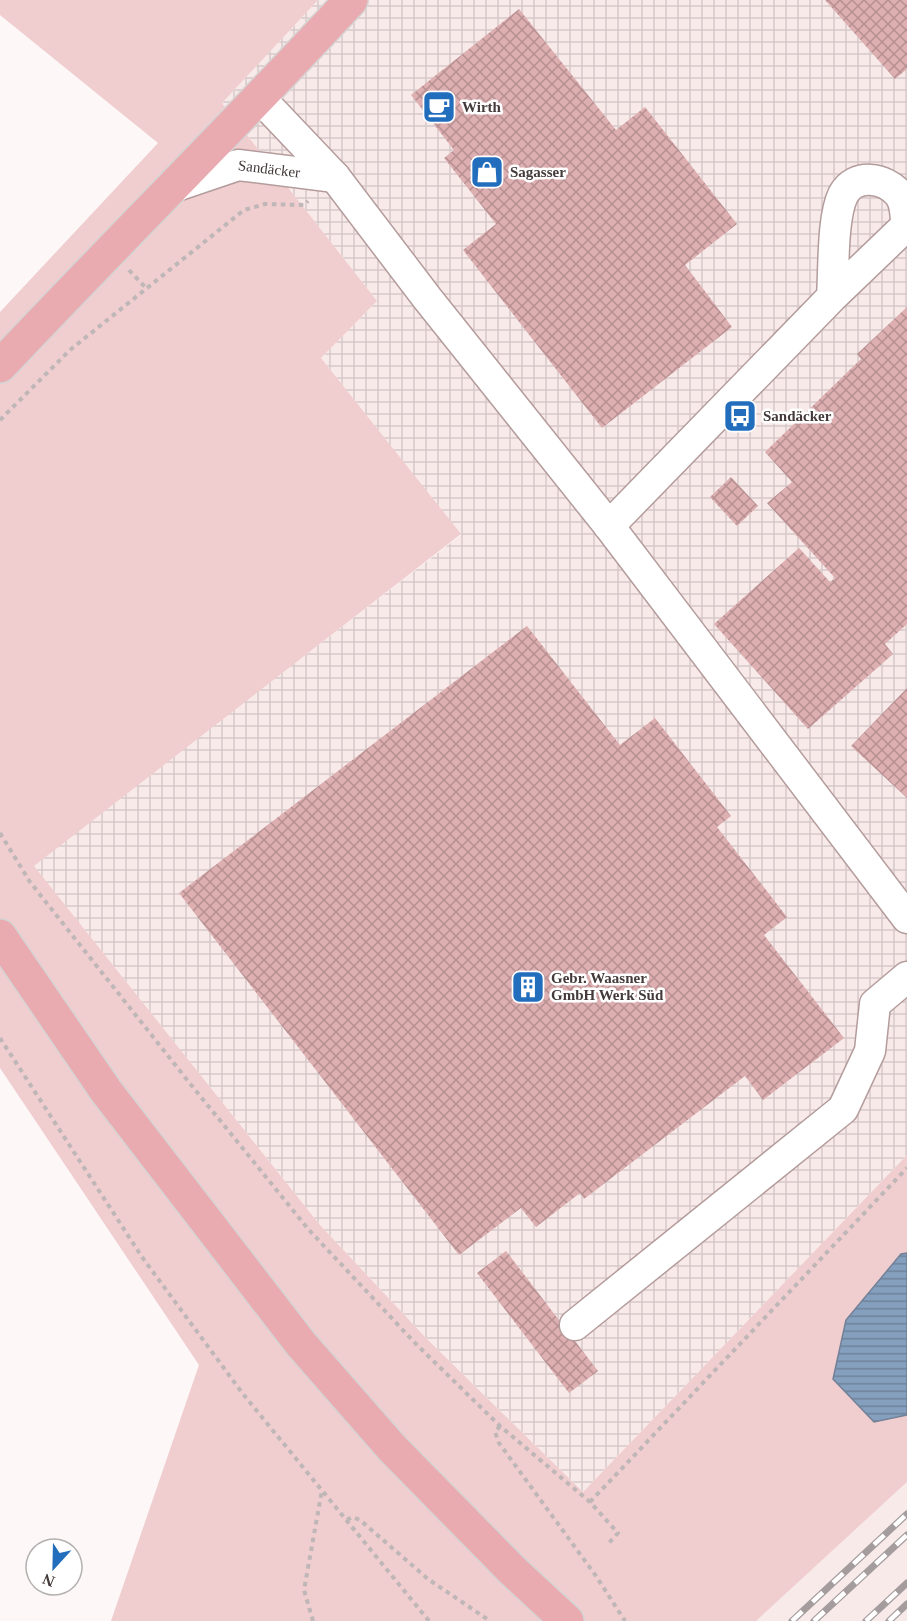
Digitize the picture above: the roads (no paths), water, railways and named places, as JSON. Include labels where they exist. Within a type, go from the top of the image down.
[{"type":"main road","points":[[0,366],[260,98],[351,0]]},
{"type":"main road","points":[[0,936],[106,1091],[301,1344],[392,1448],[512,1570],[567,1621]]},
{"type":"street","name":"Sandäcker","points":[[260,98],[335,177],[427,298],[609,526],[907,918]]},
{"type":"street","name":"Sandäcker","points":[[172,187],[238,165],[335,177]]},
{"type":"street","points":[[609,526],[832,297]]},
{"type":"street","points":[[575,1325],[843,1109],[870,1051],[875,1004],[907,976]]},
{"type":"water","points":[[907,1253],[907,1415],[874,1422],[833,1379],[846,1320],[901,1254]]},
{"type":"railway","points":[[792,1621],[907,1514]]},
{"type":"railway","points":[[814,1621],[907,1535]]},
{"type":"railway","points":[[866,1621],[907,1583]]},
{"type":"railway","points":[[889,1621],[907,1604]]},
{"type":"place","name":"Wirth","points":[[439,107]]},
{"type":"place","name":"Sagasser","points":[[487,172]]},
{"type":"place","name":"Sandäcker","points":[[740,416]]},
{"type":"place","name":"Gebr. Waasner GmbH Werk Süd","points":[[528,987]]}]
